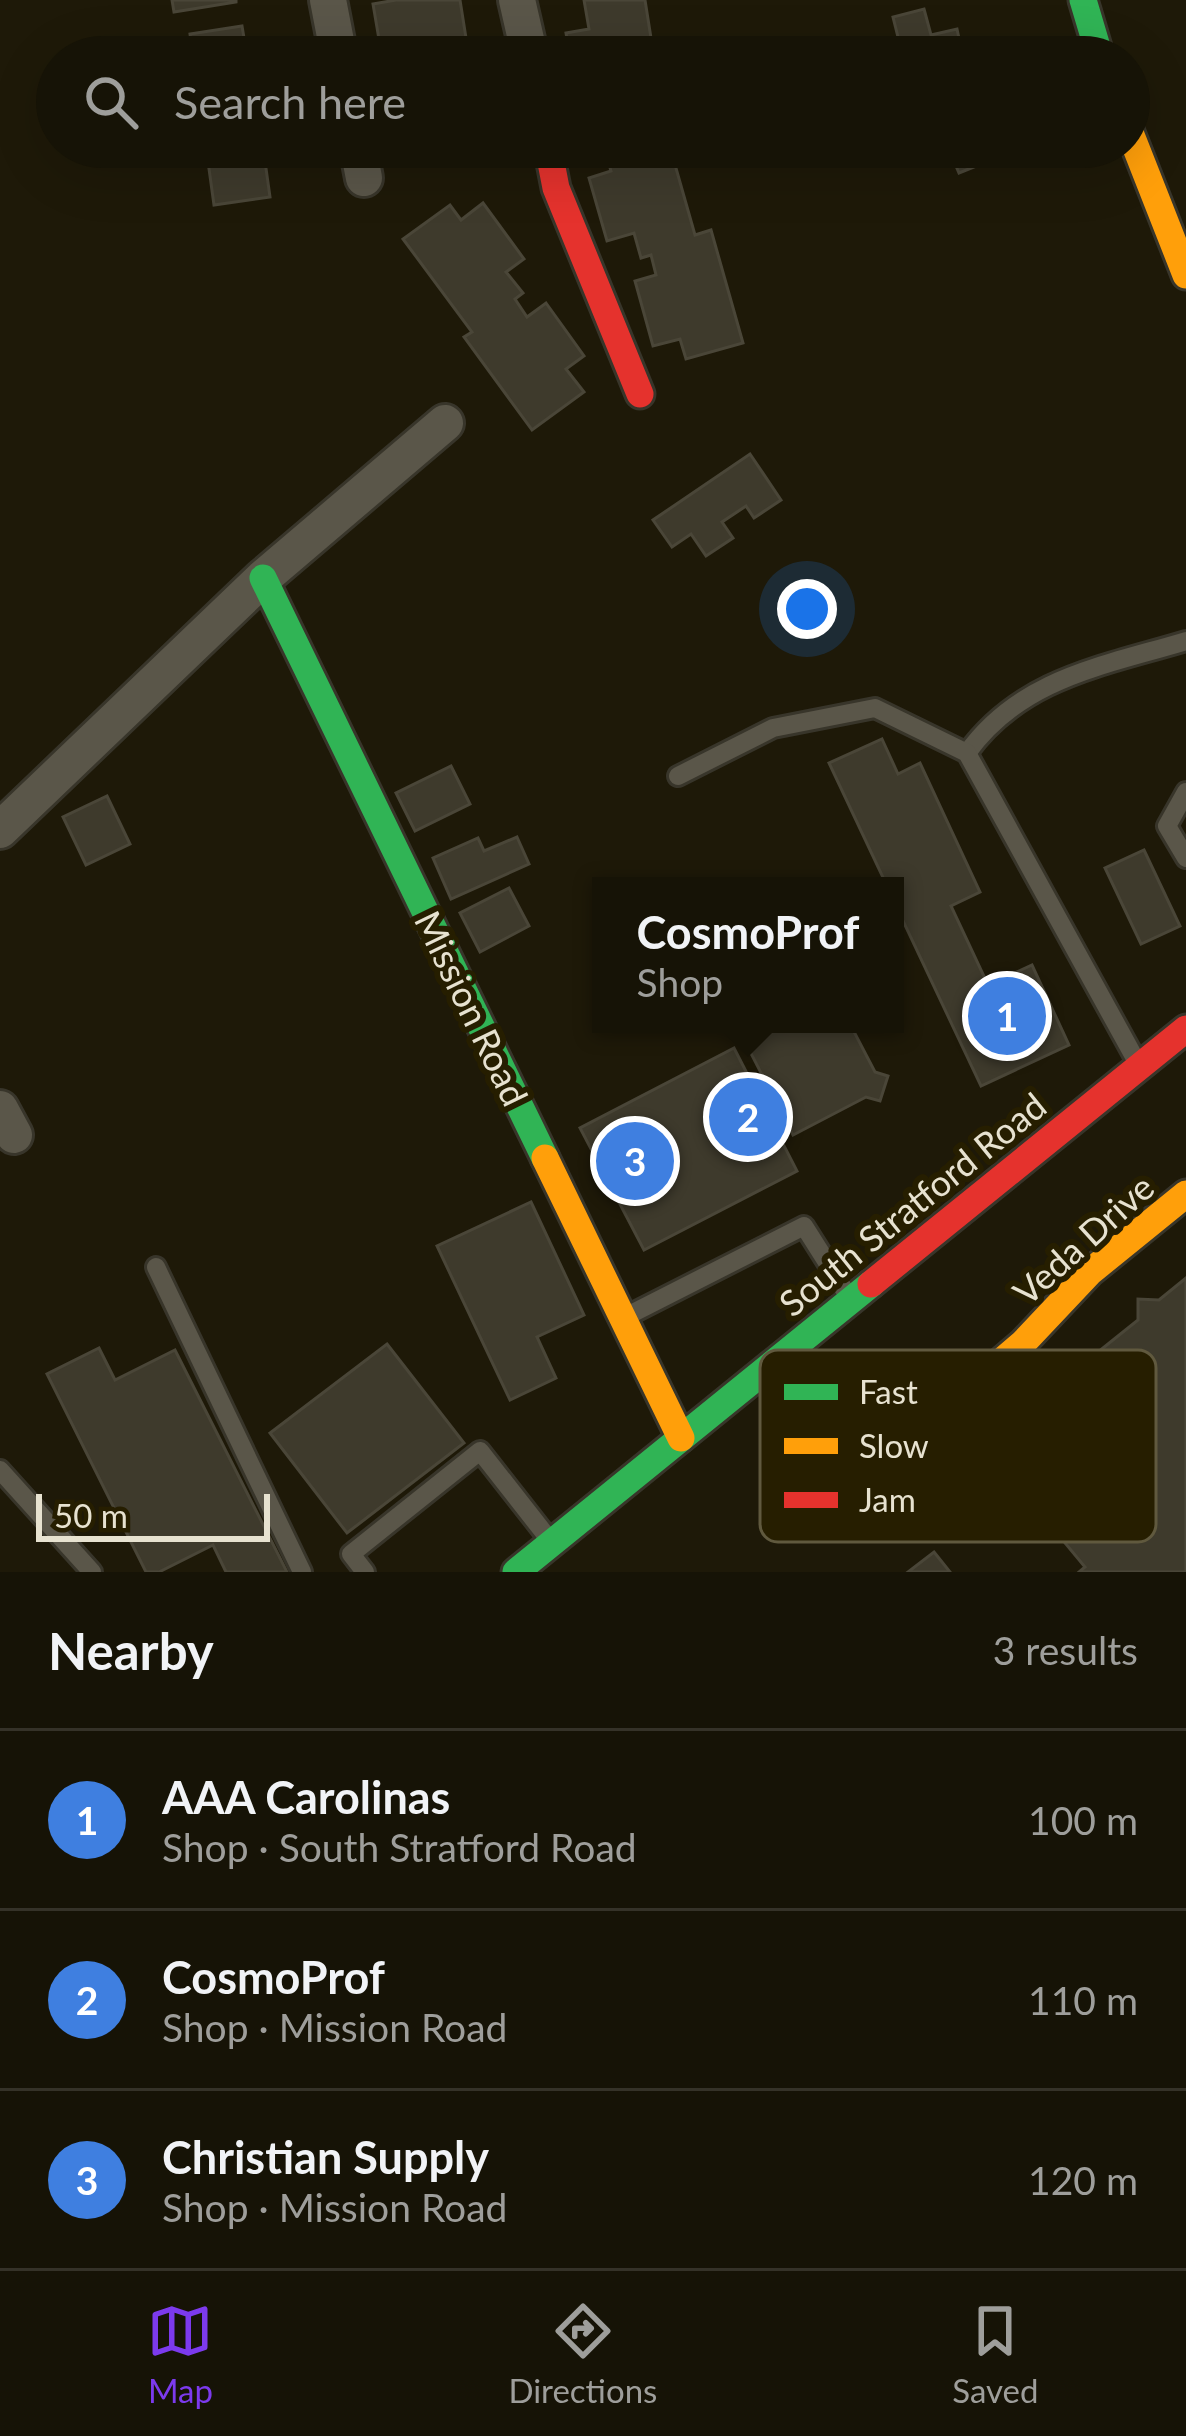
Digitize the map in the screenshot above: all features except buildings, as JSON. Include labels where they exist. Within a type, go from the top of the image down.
[{"type":"street","points":[[328,0],[335,36]]},
{"type":"street","points":[[517,0],[525,36]]},
{"type":"street","points":[[1083,0],[1094,36]]},
{"type":"street","points":[[552,168],[556,188],[640,394]]},
{"type":"street","points":[[1144,168],[1186,274]]},
{"type":"street","points":[[0,830],[263,578],[445,423]]},
{"type":"street","name":"Mission Road","points":[[263,578],[681,1438]]},
{"type":"street","name":"South Stratford Road","points":[[789,1350],[1186,1029]]},
{"type":"street","name":"Veda Drive","points":[[1015,1350],[1090,1272],[1183,1202]]},
{"type":"street","name":"South Stratford Road","points":[[516,1572],[760,1373]]},
{"type":"lane","points":[[967,753],[1007,707],[1055,681],[1186,641]]},
{"type":"lane","points":[[678,776],[773,728],[875,708],[967,753],[1139,1066]]},
{"type":"lane","points":[[1186,792],[1167,826],[1186,858]]},
{"type":"lane","points":[[622,1318],[804,1226],[851,1299]]},
{"type":"lane","points":[[156,1267],[302,1572]]},
{"type":"lane","points":[[365,1572],[351,1554],[480,1451],[552,1543]]},
{"type":"lane","points":[[0,1470],[92,1572]]},
{"type":"traffic: fast","points":[[1083,0],[1094,36]]},
{"type":"traffic: fast","points":[[263,578],[545,1158]]},
{"type":"traffic: fast","points":[[790,1350],[871,1284]]},
{"type":"traffic: fast","points":[[516,1572],[760,1374]]},
{"type":"traffic: slow","points":[[1144,168],[1186,275]]},
{"type":"traffic: slow","points":[[545,1158],[681,1438]]},
{"type":"traffic: slow","points":[[1015,1350],[1090,1272],[1186,1194]]},
{"type":"traffic: jam","points":[[552,168],[556,188],[640,394]]},
{"type":"traffic: jam","points":[[871,1284],[1186,1029]]},
{"type":"place","name":"AAA Carolinas","points":[[1007,1016]]},
{"type":"place","name":"CosmoProf","points":[[748,1117]]},
{"type":"place","name":"Christian Supply","points":[[635,1161]]}]
